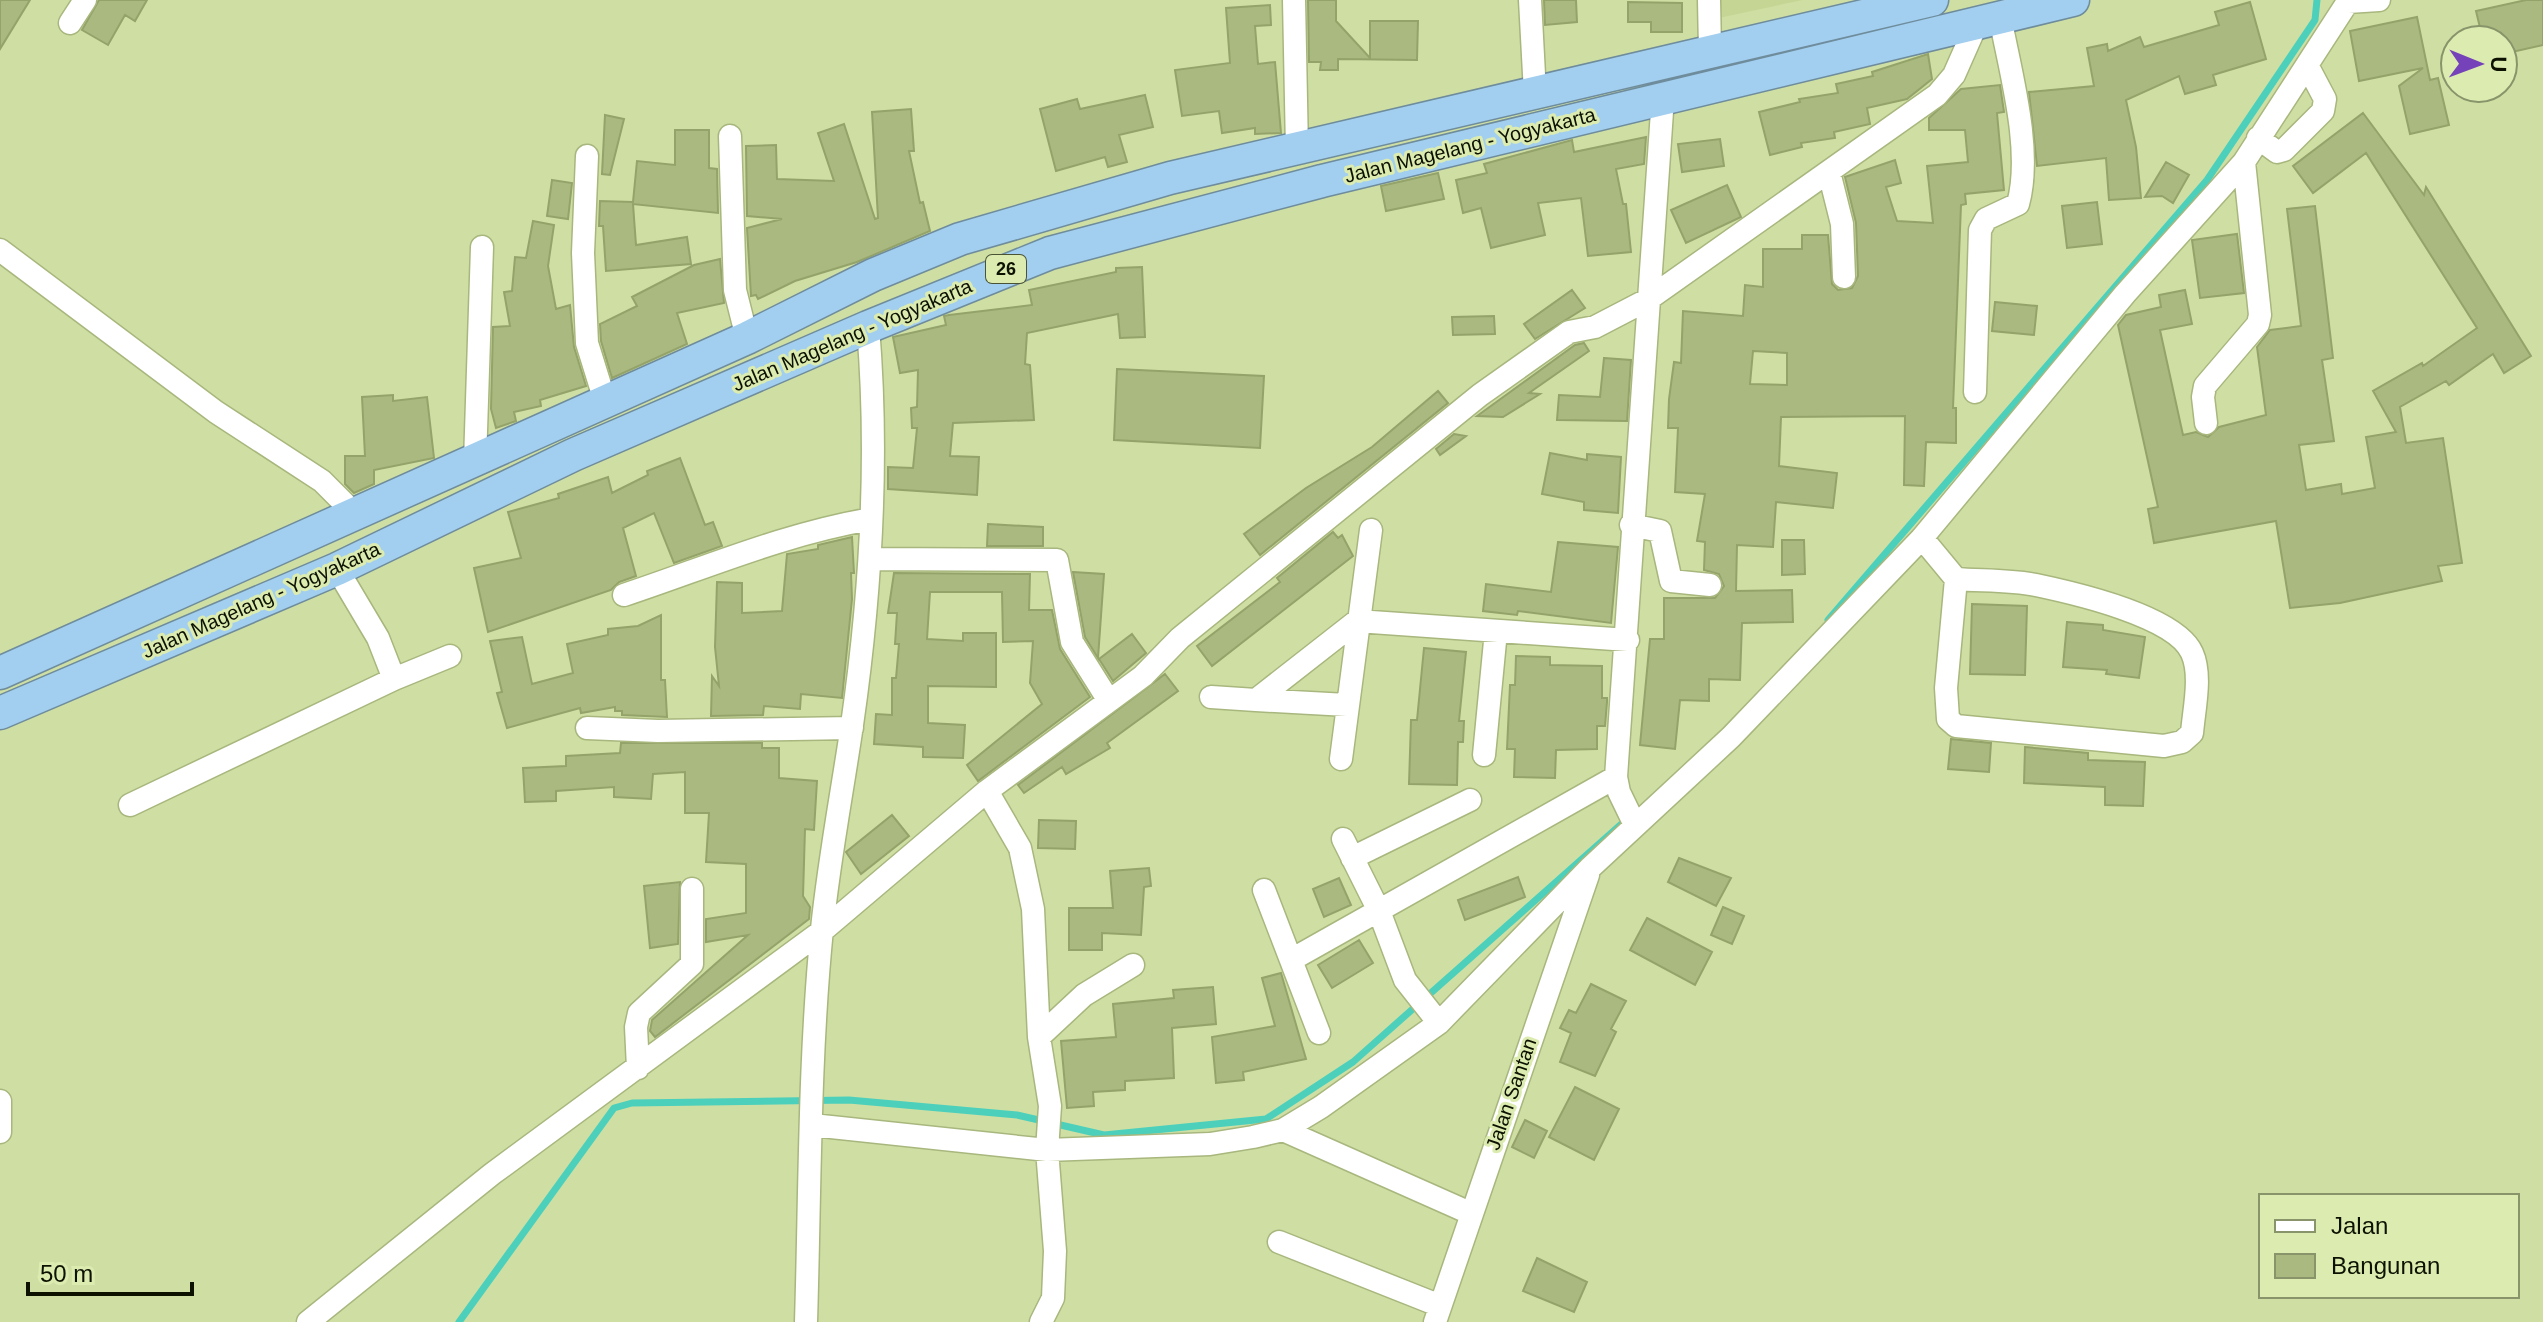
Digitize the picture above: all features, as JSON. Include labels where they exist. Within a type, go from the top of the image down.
[{"type":"highway","name":"Jalan Magelang - Yogyakarta","points":[[0,673],[475,462],[747,338],[873,275],[960,239],[1170,178],[1932,0]]},
{"type":"highway","name":"Jalan Magelang - Yogyakarta","points":[[0,713],[337,569],[573,455],[868,327],[1050,253],[1663,97],[2073,0]]},
{"type":"highway","points":[[1406,121],[1408,161]]},
{"type":"street","points":[[70,23],[85,0]]},
{"type":"street","points":[[1294,0],[1297,150]]},
{"type":"street","points":[[1530,0],[1535,93]]},
{"type":"street","points":[[1709,0],[1710,50]]},
{"type":"street","points":[[812,1121],[1049,1142],[1210,1144],[1283,1130],[1439,1023],[1633,822],[1731,737],[1922,538],[2125,294],[2244,162],[2349,1],[2379,0]]},
{"type":"street","points":[[308,1322],[492,1174],[822,931],[987,791],[1143,676],[1180,638],[1480,395],[1569,332],[1595,327],[1647,300],[1937,95],[1954,75],[1989,20]]},
{"type":"street","points":[[1975,392],[1980,230],[1986,219],[2018,204],[2023,155],[1989,20]]},
{"type":"street","points":[[2258,138],[2277,152],[2284,150],[2323,111],[2325,99],[2307,65]]},
{"type":"street","points":[[1633,822],[1617,784],[1628,640],[1631,525],[1663,97]]},
{"type":"street","points":[[730,136],[735,290],[747,338]]},
{"type":"street","points":[[587,156],[583,253],[587,343],[605,401]]},
{"type":"street","points":[[2206,423],[2205,386],[2258,324],[2260,315],[2244,162]]},
{"type":"street","points":[[1829,172],[1842,224],[1844,277]]},
{"type":"street","points":[[475,462],[482,247]]},
{"type":"street","points":[[0,250],[216,412],[322,481],[356,515]]},
{"type":"street","points":[[806,1322],[822,931],[835,822],[852,728],[870,559],[874,396],[868,327]]},
{"type":"street","points":[[624,595],[765,543],[813,529],[871,519]]},
{"type":"street","points":[[1631,525],[1660,531],[1671,581],[1710,585]]},
{"type":"street","points":[[1341,759],[1371,530]]},
{"type":"street","points":[[1922,538],[1956,579],[1946,688],[1948,719],[1956,726],[2164,746],[2182,742],[2192,733],[2196,685],[2193,655],[2182,636],[2113,605],[2034,585],[1956,579]]},
{"type":"street","points":[[870,559],[1057,560],[1072,642],[1109,701]]},
{"type":"street","points":[[337,569],[378,638],[394,679]]},
{"type":"street","points":[[1256,700],[1357,621],[1628,640]]},
{"type":"street","points":[[1484,755],[1496,631]]},
{"type":"street","points":[[130,805],[394,679],[450,656]]},
{"type":"street","points":[[1211,697],[1347,705]]},
{"type":"street","points":[[587,728],[658,731],[852,728]]},
{"type":"street","points":[[1291,960],[1617,784]]},
{"type":"street","points":[[987,791],[1020,848],[1029,874],[1039,1037],[1050,1106],[1055,1251],[1053,1298],[1041,1322]]},
{"type":"street","points":[[1439,1023],[1423,1007],[1405,980],[1379,911],[1348,849],[1470,800]]},
{"type":"street","name":"Jalan Santan","points":[[1436,1313],[1591,867]]},
{"type":"street","points":[[638,1068],[636,1027],[639,1013],[692,964],[692,889]]},
{"type":"street","points":[[1264,890],[1319,1033]]},
{"type":"street","points":[[1039,1037],[1084,995],[1133,965]]},
{"type":"street","points":[[0,1101],[0,1132]]},
{"type":"street","points":[[1283,1130],[1470,1213]]},
{"type":"street","points":[[1279,1242],[1436,1313]]},
{"type":"shaded area","points":[[1718,0],[1803,0],[1719,18]]},
{"type":"building","points":[[0,0],[30,0],[0,49]]},
{"type":"building","points":[[99,0],[147,0],[135,21],[125,15],[108,45],[82,30]]},
{"type":"building","points":[[1308,0],[1336,0],[1336,21],[1370,58],[1370,21],[1418,21],[1417,60],[1338,59],[1338,70],[1320,70],[1321,62],[1309,62]]},
{"type":"building","points":[[1544,0],[1576,0],[1577,22],[1545,25]]},
{"type":"building","points":[[2526,0],[2543,0],[2543,45],[2519,50],[2519,24],[2479,24],[2476,11]]},
{"type":"building","points":[[1628,2],[1682,3],[1682,32],[1651,32],[1651,22],[1628,22]]},
{"type":"building","points":[[2250,2],[2266,59],[2213,75],[2216,85],[2185,94],[2179,76],[2126,100],[2136,147],[2141,198],[2109,200],[2106,158],[2037,166],[2029,92],[2094,86],[2087,48],[2107,44],[2108,51],[2140,37],[2144,47],[2219,25],[2215,12]]},
{"type":"building","points":[[1270,5],[1271,25],[1255,26],[1258,64],[1275,62],[1281,133],[1255,134],[1255,128],[1222,133],[1219,111],[1182,116],[1175,70],[1230,63],[1226,8]]},
{"type":"building","points":[[2417,17],[2430,80],[2438,78],[2439,104],[2444,104],[2449,125],[2410,134],[2399,86],[2423,68],[2359,81],[2350,31]]},
{"type":"building","points":[[1928,54],[1932,79],[1907,99],[1867,108],[1870,124],[1834,132],[1835,138],[1801,143],[1802,147],[1770,155],[1759,112],[1800,102],[1799,99],[1838,93],[1836,84],[1873,76],[1872,72]]},
{"type":"building","points":[[2000,85],[2004,112],[1997,113],[2004,190],[1965,194],[1966,204],[1961,205],[1953,408],[1956,408],[1956,443],[1926,442],[1924,486],[1904,485],[1905,416],[1781,417],[1779,466],[1837,473],[1833,508],[1776,502],[1773,547],[1737,545],[1736,591],[1792,590],[1793,622],[1742,623],[1740,680],[1709,679],[1709,701],[1680,700],[1675,749],[1640,745],[1650,639],[1664,639],[1664,598],[1715,598],[1724,586],[1719,574],[1704,570],[1705,542],[1697,541],[1705,494],[1675,492],[1678,428],[1668,428],[1669,399],[1674,362],[1681,363],[1683,311],[1743,316],[1745,285],[1763,287],[1763,249],[1802,249],[1802,235],[1828,235],[1832,284],[1838,290],[1852,288],[1858,276],[1856,223],[1845,177],[1895,160],[1901,183],[1886,187],[1897,221],[1933,223],[1927,166],[1968,162],[1965,130],[1929,130],[1929,118],[1961,89]],"holes":[[[1753,351],[1787,353],[1787,385],[1750,384]]]},
{"type":"building","points":[[1145,95],[1153,127],[1119,135],[1127,162],[1108,167],[1105,157],[1056,171],[1040,109],[1077,99],[1080,109]]},
{"type":"building","points":[[911,109],[914,151],[909,151],[920,203],[923,202],[930,231],[857,262],[795,281],[758,299],[756,295],[751,296],[747,228],[782,219],[747,216],[746,146],[776,145],[777,179],[834,181],[818,133],[844,124],[875,219],[878,218],[872,112]]},
{"type":"building","points":[[2363,113],[2424,195],[2426,187],[2531,356],[2504,373],[2493,354],[2449,385],[2446,381],[2400,407],[2406,443],[2443,438],[2462,563],[2438,566],[2442,581],[2340,603],[2290,608],[2276,521],[2154,543],[2148,509],[2158,507],[2118,325],[2126,315],[2161,307],[2159,295],[2185,290],[2192,324],[2160,330],[2183,435],[2196,432],[2208,437],[2219,427],[2266,415],[2257,347],[2270,330],[2301,326],[2287,209],[2315,206],[2333,358],[2322,360],[2334,441],[2299,445],[2306,490],[2341,484],[2342,494],[2375,488],[2366,437],[2396,432],[2373,391],[2422,363],[2423,366],[2477,328],[2366,153],[2313,193],[2293,166]]},
{"type":"building","points":[[605,115],[624,119],[610,175],[602,174]]},
{"type":"building","points":[[675,130],[709,130],[709,168],[717,169],[718,213],[633,204],[636,245],[687,237],[691,264],[606,271],[603,226],[599,226],[600,201],[633,202],[637,161],[675,165]]},
{"type":"building","points":[[1646,137],[1644,164],[1616,169],[1623,204],[1626,204],[1631,252],[1588,256],[1581,198],[1538,203],[1545,235],[1491,248],[1481,208],[1463,213],[1456,180],[1487,173],[1484,164],[1572,140],[1574,152]]},
{"type":"building","points":[[1720,139],[1724,166],[1682,172],[1678,144]]},
{"type":"building","points":[[2166,162],[2189,175],[2173,203],[2162,196],[2145,197]]},
{"type":"building","points":[[1438,173],[1444,199],[1386,211],[1381,186]]},
{"type":"building","points":[[552,180],[572,183],[568,219],[547,216]]},
{"type":"building","points":[[1727,185],[1741,217],[1686,243],[1671,210]]},
{"type":"building","points":[[2097,202],[2102,244],[2067,248],[2062,206]]},
{"type":"building","points":[[533,221],[554,225],[548,266],[556,309],[570,305],[574,347],[586,386],[540,400],[541,406],[514,412],[516,421],[496,428],[491,409],[493,327],[510,326],[504,292],[512,291],[515,257],[526,258]]},
{"type":"building","points":[[2237,234],[2244,293],[2200,298],[2192,240]]},
{"type":"building","points":[[720,259],[724,303],[677,313],[687,344],[612,378],[601,341],[600,324],[637,306],[632,297],[694,265]]},
{"type":"building","points":[[1142,267],[1145,337],[1120,338],[1118,314],[1027,333],[1025,364],[1030,365],[1034,420],[953,423],[950,456],[979,457],[977,495],[888,489],[888,467],[913,468],[917,428],[912,428],[911,408],[917,407],[918,370],[900,373],[893,337],[946,325],[944,316],[1032,305],[1029,290],[1116,272],[1116,268]]},
{"type":"building","points":[[1572,290],[1585,308],[1535,339],[1524,324]]},
{"type":"building","points":[[1995,302],[2037,306],[2034,335],[1992,331]]},
{"type":"building","points":[[1494,316],[1495,334],[1453,335],[1452,317]]},
{"type":"building","points":[[1584,343],[1589,351],[1529,393],[1540,394],[1503,417],[1477,416],[1575,345]]},
{"type":"building","points":[[1604,358],[1631,360],[1627,421],[1557,420],[1559,395],[1600,397]]},
{"type":"building","points":[[1117,369],[1264,376],[1260,448],[1114,440]]},
{"type":"building","points":[[1438,391],[1448,403],[1260,555],[1244,534],[1306,488],[1372,447]]},
{"type":"building","points":[[393,395],[393,401],[427,397],[434,458],[374,470],[374,484],[354,493],[345,484],[345,456],[365,456],[362,397]]},
{"type":"building","points":[[1454,434],[1466,436],[1440,455],[1436,449]]},
{"type":"building","points":[[1550,453],[1587,460],[1587,454],[1621,457],[1618,513],[1584,510],[1584,502],[1542,494]]},
{"type":"building","points":[[680,458],[705,525],[713,522],[722,546],[674,563],[654,513],[623,528],[636,576],[619,582],[611,590],[488,632],[474,568],[521,558],[508,512],[559,498],[558,494],[608,477],[612,493],[648,475],[647,471]]},
{"type":"building","points":[[988,524],[1043,527],[1043,546],[987,546]]},
{"type":"building","points":[[1333,532],[1338,538],[1342,535],[1353,556],[1212,666],[1197,646],[1280,582],[1277,578]]},
{"type":"building","points":[[852,537],[854,573],[851,573],[852,599],[842,698],[801,694],[800,709],[764,706],[763,715],[711,716],[712,676],[719,686],[715,647],[717,582],[742,583],[742,613],[782,611],[787,554],[818,549],[818,545]]},
{"type":"building","points":[[1782,540],[1804,540],[1805,574],[1782,575]]},
{"type":"building","points":[[1558,542],[1618,547],[1611,623],[1518,611],[1517,615],[1483,611],[1486,584],[1551,592]]},
{"type":"building","points":[[1073,572],[1104,574],[1098,658],[1085,637]]},
{"type":"building","points":[[894,573],[1030,574],[1029,610],[1052,610],[1060,649],[1090,697],[978,781],[967,765],[1042,704],[1030,683],[1033,641],[1003,642],[1002,592],[930,592],[927,639],[963,641],[963,633],[996,633],[996,687],[928,686],[928,723],[965,725],[963,758],[923,757],[923,747],[874,744],[876,714],[892,715],[892,678],[896,678],[899,644],[895,644],[897,613],[888,613]]},
{"type":"building","points":[[1972,604],[2027,606],[2025,675],[1970,674]]},
{"type":"building","points":[[661,615],[661,680],[665,680],[667,717],[622,715],[622,711],[615,711],[615,707],[581,713],[580,708],[507,728],[497,693],[502,692],[490,641],[522,637],[532,684],[573,673],[567,644],[608,635],[608,629],[638,626]]},
{"type":"building","points":[[2067,622],[2103,625],[2103,630],[2145,637],[2139,678],[2106,674],[2107,670],[2063,667]]},
{"type":"building","points":[[1132,634],[1146,653],[1113,681],[1099,659]]},
{"type":"building","points":[[1424,648],[1466,652],[1459,721],[1464,721],[1463,742],[1458,742],[1457,785],[1409,784],[1411,720],[1417,720]]},
{"type":"building","points":[[1516,656],[1550,657],[1550,665],[1602,666],[1602,698],[1607,698],[1607,702],[1605,726],[1597,726],[1597,749],[1556,750],[1555,778],[1514,777],[1515,749],[1507,749],[1510,685],[1515,685]]},
{"type":"building","points":[[1165,674],[1178,691],[1107,743],[1110,748],[1066,774],[1062,767],[1024,793],[1018,785]]},
{"type":"building","points":[[1951,739],[1991,743],[1989,772],[1948,769]]},
{"type":"building","points":[[621,743],[762,743],[762,748],[779,748],[779,778],[817,781],[814,830],[805,829],[803,896],[810,907],[809,919],[655,1037],[650,1031],[652,1020],[748,935],[706,942],[706,919],[746,913],[746,864],[706,862],[709,813],[685,813],[685,772],[653,774],[651,799],[614,797],[614,787],[556,791],[556,801],[525,802],[523,768],[566,766],[566,756],[620,753]]},
{"type":"building","points":[[2025,747],[2088,753],[2088,760],[2145,762],[2143,806],[2105,805],[2105,787],[2024,783]]},
{"type":"building","points":[[892,815],[909,836],[861,874],[846,852]]},
{"type":"building","points":[[1039,820],[1076,821],[1075,849],[1038,848]]},
{"type":"building","points":[[1679,858],[1731,878],[1716,906],[1668,882]]},
{"type":"building","points":[[1149,868],[1151,886],[1144,887],[1141,935],[1102,933],[1102,950],[1069,950],[1069,908],[1113,908],[1110,871]]},
{"type":"building","points":[[1518,877],[1525,897],[1465,920],[1458,900]]},
{"type":"building","points":[[1339,878],[1351,905],[1324,917],[1313,889]]},
{"type":"building","points":[[680,882],[678,944],[650,948],[644,886]]},
{"type":"building","points":[[1723,907],[1744,916],[1732,944],[1711,935]]},
{"type":"building","points":[[1647,918],[1712,952],[1695,985],[1630,950]]},
{"type":"building","points":[[1359,940],[1373,963],[1332,988],[1318,965]]},
{"type":"building","points":[[1281,973],[1306,1059],[1243,1072],[1244,1080],[1216,1083],[1212,1037],[1275,1026],[1262,978]]},
{"type":"building","points":[[1591,984],[1626,1001],[1611,1029],[1616,1032],[1595,1076],[1560,1062],[1571,1033],[1560,1028],[1569,1010],[1576,1013]]},
{"type":"building","points":[[1213,987],[1216,1024],[1172,1028],[1174,1078],[1125,1081],[1125,1090],[1093,1092],[1094,1106],[1067,1108],[1061,1041],[1116,1037],[1113,1004],[1174,998],[1173,990]]},
{"type":"building","points":[[1575,1087],[1619,1109],[1594,1160],[1549,1137]]},
{"type":"building","points":[[1525,1120],[1547,1131],[1534,1158],[1512,1147]]},
{"type":"building","points":[[1537,1258],[1587,1282],[1574,1312],[1523,1291]]},
{"type":"waterway","points":[[1828,620],[2207,180],[2315,20],[2317,0]]},
{"type":"waterway","points":[[459,1322],[614,1108],[632,1103],[849,1100],[1017,1115],[1104,1135],[1266,1119],[1353,1062],[1627,819]]}]
